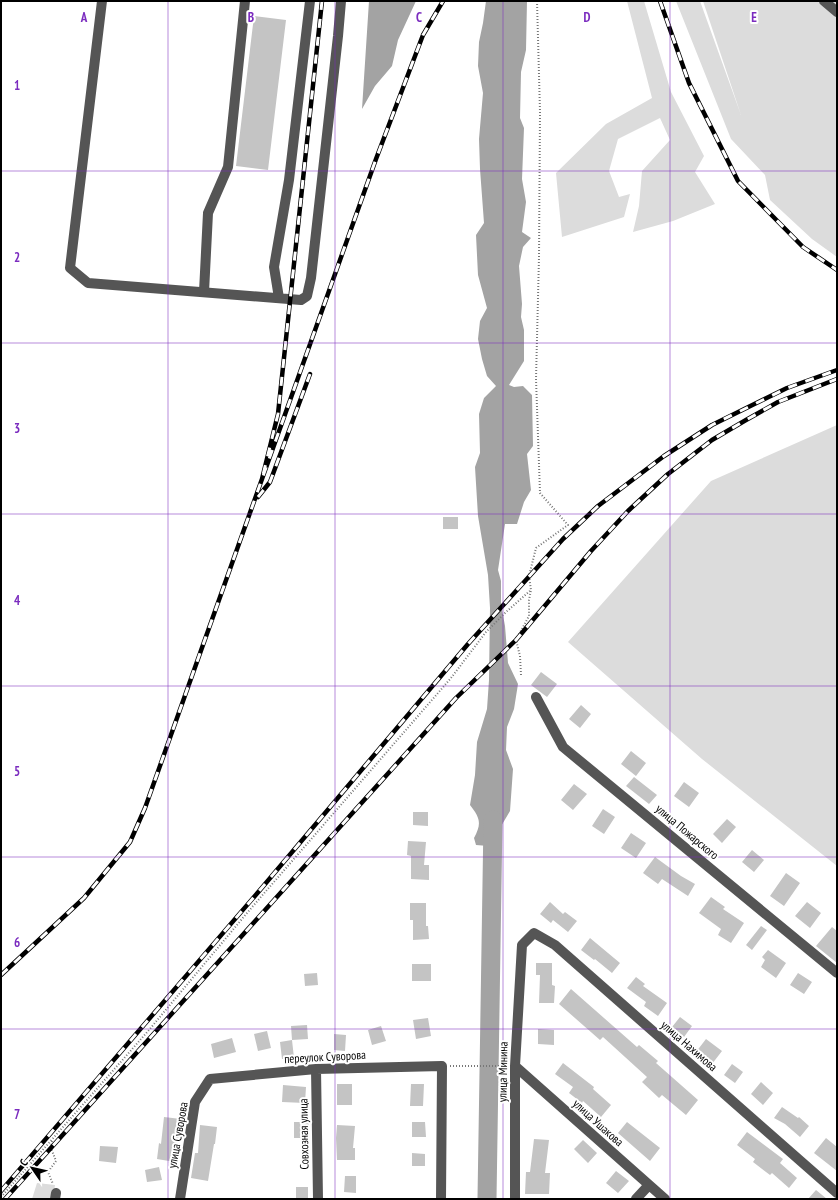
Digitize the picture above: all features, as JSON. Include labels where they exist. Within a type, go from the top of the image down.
[{"type":"street","points":[[102,1],[70,268],[88,283],[301,300],[307,296],[313,254],[338,44],[341,1]]},
{"type":"street","points":[[204,292],[208,213],[228,167],[245,1]]},
{"type":"street","points":[[278,298],[274,267],[289,180],[310,1]]},
{"type":"street","points":[[824,1],[837,12]]},
{"type":"street","name":"улица Пожарского","points":[[536,697],[563,747],[837,973]]},
{"type":"street","name":"улица Нахимова","points":[[522,945],[534,933],[555,946],[837,1193]]},
{"type":"street","name":"улица Минина","points":[[515,1199],[515,1066],[522,945]]},
{"type":"street","points":[[441,1199],[442,1066]]},
{"type":"street","name":"переулок Суворова","points":[[210,1079],[316,1069],[442,1066]]},
{"type":"street","name":"улица Ушакова","points":[[515,1066],[664,1199]]},
{"type":"street","name":"Совхозная улица","points":[[316,1069],[318,1199]]},
{"type":"street","name":"улица Суворова","points":[[180,1199],[195,1102],[210,1079]]},
{"type":"street","points":[[636,1199],[649,1185]]},
{"type":"path","points":[[521,675],[520,656],[516,640],[529,616],[529,576],[536,548],[568,525],[540,493],[536,379],[540,250],[540,119],[536,1]]},
{"type":"path","points":[[1,1197],[149,1030],[247,913],[451,678],[486,632],[530,590]]},
{"type":"path","points":[[442,1066],[515,1066]]},
{"type":"path","points":[[52,1140],[51,1148],[56,1161],[48,1172],[56,1196]]},
{"type":"shaded area","points":[[369,1],[416,1],[398,40],[392,66],[375,86],[362,109]]},
{"type":"shaded area","points":[[486,1],[527,1],[526,50],[521,72],[520,118],[524,128],[522,179],[526,202],[522,232],[531,238],[523,247],[519,266],[522,304],[521,317],[524,330],[524,361],[509,385],[514,387],[523,386],[532,395],[533,446],[527,454],[531,490],[524,502],[517,524],[505,524],[498,570],[501,581],[501,604],[505,626],[508,663],[518,684],[514,709],[507,727],[506,750],[513,769],[510,811],[500,828],[501,847],[476,845],[474,838],[479,821],[470,805],[475,775],[477,742],[487,709],[489,680],[490,608],[488,575],[478,516],[475,467],[480,453],[479,414],[484,398],[496,386],[487,376],[478,339],[480,321],[487,308],[478,275],[476,235],[484,223],[479,139],[483,93],[478,66],[479,42]]},
{"type":"shaded area","points":[[627,1],[644,1],[671,92],[704,156],[695,172],[715,204],[673,221],[633,232],[639,206],[642,171],[670,140],[660,118],[618,139],[609,171],[619,197],[630,194],[624,217],[562,237],[556,173],[606,124],[652,98]]},
{"type":"shaded area","points":[[676,1],[700,1],[741,115],[703,1],[837,1],[837,257],[812,239],[770,200],[765,175],[731,139]]},
{"type":"shaded area","points":[[837,425],[837,866],[702,759],[568,642],[711,481]]},
{"type":"shaded area","points":[[37,1183],[55,1185],[53,1199],[32,1199]]},
{"type":"building","points":[[254,16],[286,20],[268,170],[236,166]]},
{"type":"building","points":[[443,517],[458,517],[458,529],[443,529]]},
{"type":"building","points":[[541,672],[557,684],[547,697],[531,685]]},
{"type":"building","points":[[581,705],[591,714],[580,728],[569,719]]},
{"type":"building","points":[[631,751],[646,763],[636,776],[621,764]]},
{"type":"building","points":[[634,777],[657,795],[649,804],[626,786]]},
{"type":"building","points":[[684,782],[699,793],[689,807],[674,796]]},
{"type":"building","points":[[574,784],[587,794],[573,810],[561,800]]},
{"type":"building","points":[[603,809],[615,817],[604,834],[592,826]]},
{"type":"building","points":[[413,812],[428,812],[428,826],[413,825]]},
{"type":"building","points":[[727,819],[736,827],[722,843],[713,834]]},
{"type":"building","points":[[631,833],[646,843],[636,858],[621,848]]},
{"type":"building","points":[[408,841],[426,842],[424,865],[429,865],[429,880],[411,879],[411,856],[407,855]]},
{"type":"building","points":[[752,850],[764,860],[754,872],[742,862]]},
{"type":"building","points":[[655,857],[681,876],[695,884],[688,896],[662,879],[658,884],[643,873]]},
{"type":"building","points":[[786,873],[800,883],[784,906],[770,896]]},
{"type":"building","points":[[711,897],[725,907],[723,909],[744,923],[731,943],[718,935],[721,929],[699,913]]},
{"type":"building","points":[[550,902],[563,914],[565,912],[577,921],[568,932],[553,920],[551,923],[540,914]]},
{"type":"building","points":[[807,902],[821,913],[810,928],[795,916]]},
{"type":"building","points":[[410,903],[426,903],[426,926],[428,926],[429,939],[413,940],[413,920],[410,920]]},
{"type":"building","points":[[761,926],[767,930],[752,950],[746,945]]},
{"type":"building","points":[[832,927],[837,931],[837,963],[816,946]]},
{"type":"building","points":[[590,938],[620,963],[612,973],[581,950]]},
{"type":"building","points":[[768,950],[786,963],[776,978],[761,967],[765,960],[762,957]]},
{"type":"building","points":[[536,963],[552,963],[552,985],[555,986],[554,1003],[539,1003],[540,975],[536,975]]},
{"type":"building","points":[[412,964],[431,964],[431,981],[412,981]]},
{"type":"building","points":[[317,973],[318,985],[305,986],[304,974]]},
{"type":"building","points":[[798,973],[812,982],[804,994],[790,985]]},
{"type":"building","points":[[636,977],[645,984],[643,986],[667,1003],[658,1016],[644,1006],[646,1002],[627,988]]},
{"type":"building","points":[[571,989],[637,1047],[639,1045],[658,1061],[656,1063],[698,1100],[686,1115],[662,1095],[659,1098],[642,1082],[647,1077],[603,1037],[600,1040],[559,1004]]},
{"type":"building","points":[[680,1017],[692,1026],[684,1037],[672,1027]]},
{"type":"building","points":[[428,1018],[431,1036],[416,1039],[413,1020]]},
{"type":"building","points":[[307,1025],[308,1039],[292,1040],[291,1026]]},
{"type":"building","points":[[381,1026],[386,1041],[372,1045],[368,1030]]},
{"type":"building","points":[[538,1029],[554,1030],[554,1045],[538,1044]]},
{"type":"building","points":[[267,1031],[271,1048],[258,1051],[254,1034]]},
{"type":"building","points":[[334,1034],[346,1035],[345,1051],[334,1050]]},
{"type":"building","points":[[232,1038],[236,1052],[214,1058],[211,1044]]},
{"type":"building","points":[[706,1039],[722,1051],[712,1064],[696,1052]]},
{"type":"building","points":[[292,1040],[294,1058],[282,1059],[280,1042]]},
{"type":"building","points":[[563,1063],[594,1087],[593,1089],[611,1105],[601,1117],[583,1101],[582,1103],[569,1093],[573,1087],[555,1074]]},
{"type":"building","points":[[732,1064],[743,1072],[735,1083],[724,1075]]},
{"type":"building","points":[[761,1082],[773,1093],[763,1105],[751,1094]]},
{"type":"building","points":[[337,1084],[352,1084],[352,1105],[337,1105]]},
{"type":"building","points":[[411,1084],[424,1084],[423,1106],[410,1106]]},
{"type":"building","points":[[283,1085],[306,1087],[305,1103],[282,1102]]},
{"type":"building","points":[[782,1107],[798,1118],[799,1117],[809,1126],[800,1137],[785,1124],[774,1118]]},
{"type":"building","points":[[164,1117],[181,1119],[175,1162],[157,1159],[159,1143],[161,1144]]},
{"type":"building","points":[[294,1122],[309,1122],[309,1138],[294,1138]]},
{"type":"building","points":[[412,1122],[425,1122],[426,1137],[412,1137]]},
{"type":"building","points":[[627,1122],[660,1148],[650,1161],[618,1133]]},
{"type":"building","points":[[200,1125],[217,1127],[208,1181],[191,1178],[195,1153],[198,1153]]},
{"type":"building","points":[[337,1125],[355,1126],[353,1148],[355,1148],[355,1160],[337,1160]]},
{"type":"building","points":[[747,1132],[783,1159],[780,1163],[797,1178],[789,1188],[772,1173],[770,1175],[753,1162],[755,1159],[737,1145]]},
{"type":"building","points":[[826,1138],[837,1147],[837,1171],[814,1153]]},
{"type":"building","points":[[534,1139],[549,1140],[545,1173],[550,1173],[549,1194],[525,1194],[526,1172],[530,1172]]},
{"type":"building","points":[[583,1140],[597,1153],[588,1163],[574,1149]]},
{"type":"building","points":[[100,1146],[118,1147],[116,1163],[99,1161]]},
{"type":"building","points":[[412,1153],[425,1154],[425,1166],[412,1166]]},
{"type":"building","points":[[159,1167],[162,1180],[147,1182],[145,1170]]},
{"type":"building","points":[[616,1171],[629,1181],[618,1193],[606,1183]]},
{"type":"building","points":[[345,1176],[356,1176],[356,1193],[344,1192]]},
{"type":"building","points":[[296,1187],[308,1187],[308,1199],[296,1199]]},
{"type":"building","points":[[816,1190],[827,1199],[808,1199]]},
{"type":"waterway","points":[[487,1199],[493,820]]},
{"type":"railway","points":[[322,1],[278,414],[262,479],[376,159],[423,35],[443,1]]},
{"type":"railway","points":[[660,1],[689,83],[738,181],[803,247],[837,270]]},
{"type":"railway","points":[[1,1191],[260,890],[468,644],[563,539],[598,506],[664,456],[712,425],[787,388],[837,370]]},
{"type":"railway","points":[[258,497],[270,482],[310,374]]},
{"type":"railway","points":[[5,1199],[456,698],[516,640],[591,551],[628,511],[668,474],[712,440],[778,402],[837,379]]},
{"type":"railway","points":[[1,975],[84,898],[130,842],[145,808],[262,479]]}]
